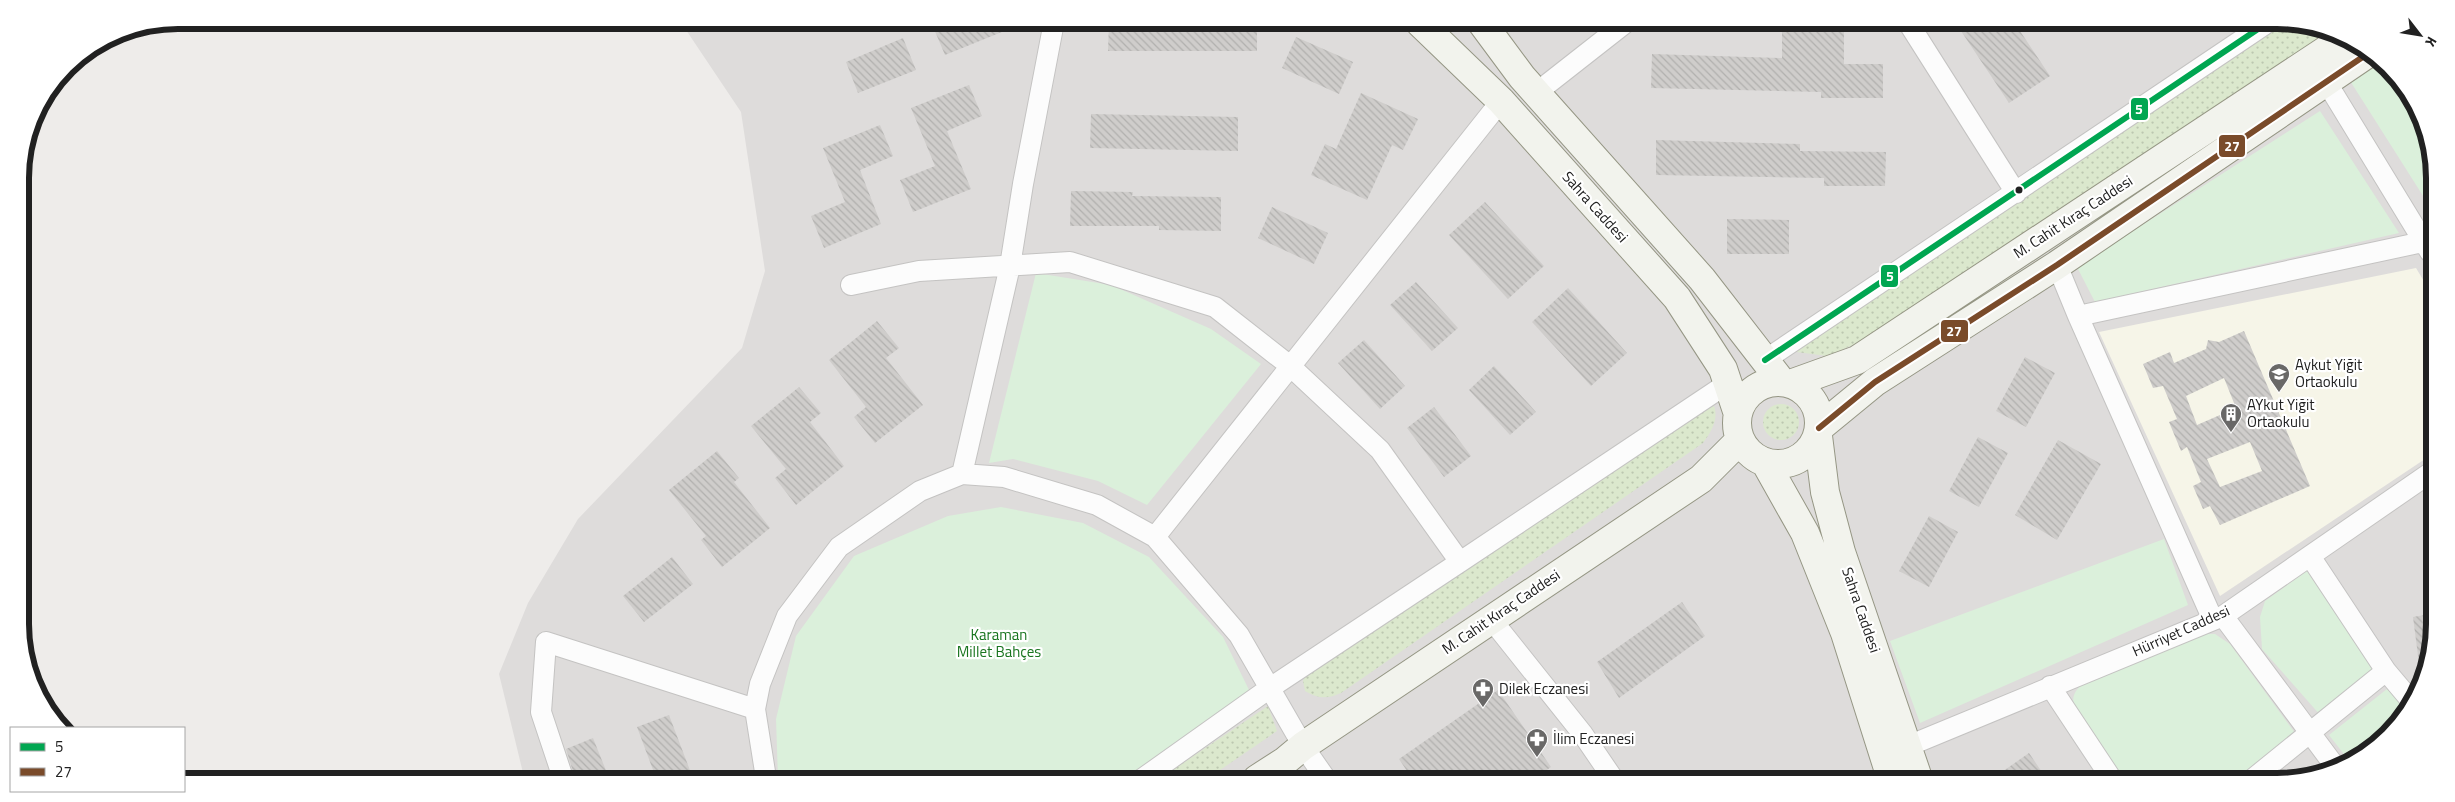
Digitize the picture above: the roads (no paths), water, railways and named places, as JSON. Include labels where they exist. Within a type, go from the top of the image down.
[{"type":"street","points":[[962,474],[1010,266],[1023,184],[1053,29]]},
{"type":"street","name":"Sahra Caddesi","points":[[1426,29],[1501,101],[1676,298],[1724,369],[1739,427]]},
{"type":"street","points":[[1487,29],[1536,93],[1702,279],[1780,375],[1804,390],[1813,399],[1818,411],[1819,432],[1812,447],[1802,457],[1791,462],[1778,464],[1765,462],[1755,457],[1739,427],[1742,403],[1753,390],[1780,375],[2016,193],[2258,29]]},
{"type":"street","points":[[1536,93],[1618,29]]},
{"type":"street","points":[[1912,29],[2016,193]]},
{"type":"street","name":"M. Cahit Kıraç Caddesi","points":[[1819,432],[1875,382],[2057,265],[2319,70],[2341,43]]},
{"type":"street","name":"M. Cahit Kıraç Caddesi","points":[[1780,375],[1857,360],[2319,70],[2361,55]]},
{"type":"street","points":[[2319,70],[2426,240]]},
{"type":"street","points":[[1155,537],[1289,365],[1501,101]]},
{"type":"street","points":[[2078,316],[2426,246]]},
{"type":"street","points":[[851,285],[919,271],[1070,262],[1215,307],[1289,365],[1380,450],[1460,562]]},
{"type":"street","points":[[2057,265],[2078,316],[2218,618],[2332,762]]},
{"type":"street","points":[[1150,773],[1270,688],[1728,383]]},
{"type":"street","name":"M. Cahit Kıraç Caddesi","points":[[1266,773],[1303,746],[1701,479],[1739,427]]},
{"type":"street","name":"Sahra Caddesi","points":[[1819,432],[1825,492],[1895,761]]},
{"type":"street","name":"Sahra Caddesi","points":[[1765,462],[1805,533],[1895,761],[1909,773]]},
{"type":"street","points":[[765,773],[755,709],[760,684],[787,616],[839,547],[920,492],[962,474],[1004,477],[1098,505],[1155,537],[1239,635],[1303,746],[1322,773]]},
{"type":"street","name":"Hürriyet Caddesi","points":[[1895,761],[2050,686],[2218,618],[2426,476]]},
{"type":"street","points":[[2310,556],[2386,671],[2407,696]]},
{"type":"street","points":[[1491,619],[1582,733],[1609,773]]},
{"type":"street","points":[[561,773],[541,712],[546,642],[755,709]]},
{"type":"street","points":[[2260,773],[2386,671]]},
{"type":"street","points":[[2050,686],[2108,773]]},
{"type":"place","name":"Aykut Yiğit Ortaokulu","points":[[2279,393]]},
{"type":"place","name":"AYkut Yiğit Ortaokulu","points":[[2231,433]]},
{"type":"place","name":"Dilek Eczanesi","points":[[1483,708]]},
{"type":"place","name":"İlim Eczanesi","points":[[1537,758]]},
{"type":"park label","name":"Karaman Millet Bahçes","points":[[999,644]]}]
